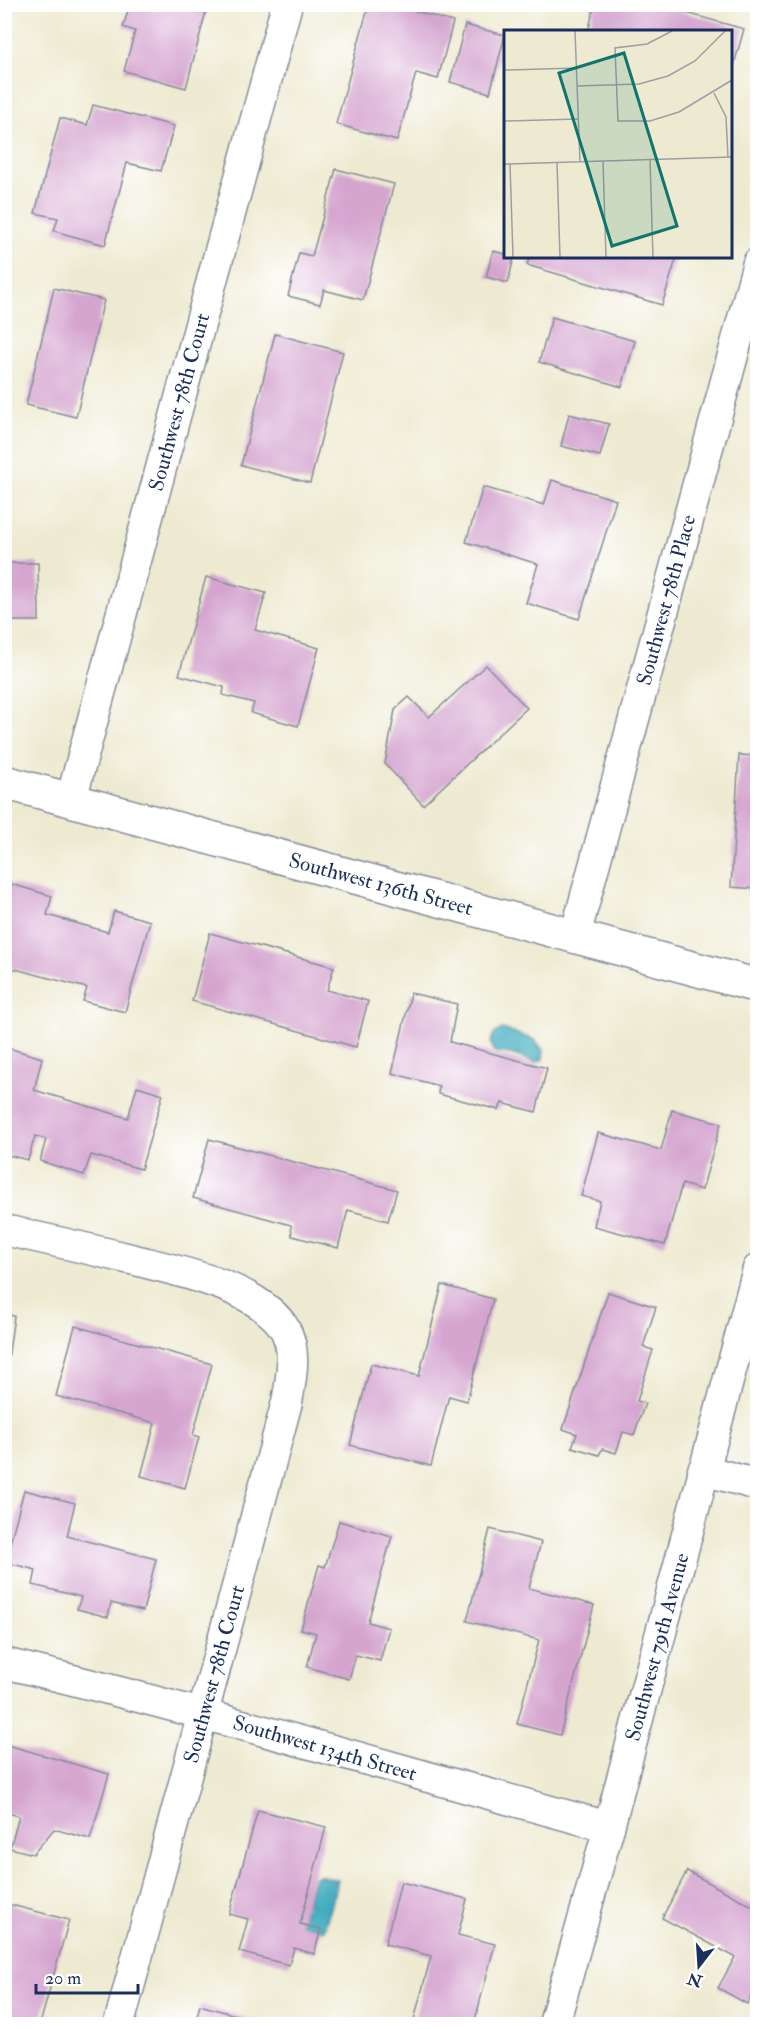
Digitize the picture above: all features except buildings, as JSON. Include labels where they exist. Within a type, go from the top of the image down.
[{"type":"street","name":"Southwest 78th Court","points":[[71,800],[287,4]]},
{"type":"street","name":"Southwest 78th Place","points":[[575,936],[758,263]]},
{"type":"street","name":"Southwest 136th Street","points":[[4,782],[758,986]]},
{"type":"street","name":"Southwest 78th Court","points":[[4,1230],[96,1250],[212,1281],[265,1308],[281,1323],[288,1339],[292,1359],[291,1379],[119,2025]]},
{"type":"street","name":"Southwest 79th Avenue","points":[[554,2024],[758,1269]]},
{"type":"street","points":[[703,1470],[758,1485]]},
{"type":"street","name":"Southwest 134th Street","points":[[4,1663],[104,1687],[609,1827]]},
{"type":"water","points":[[503,1029],[535,1040],[544,1051],[543,1059],[536,1063],[511,1054],[495,1052],[491,1041],[493,1035]]},
{"type":"water","points":[[319,1875],[338,1880],[324,1930],[300,1924],[314,1878]]}]
